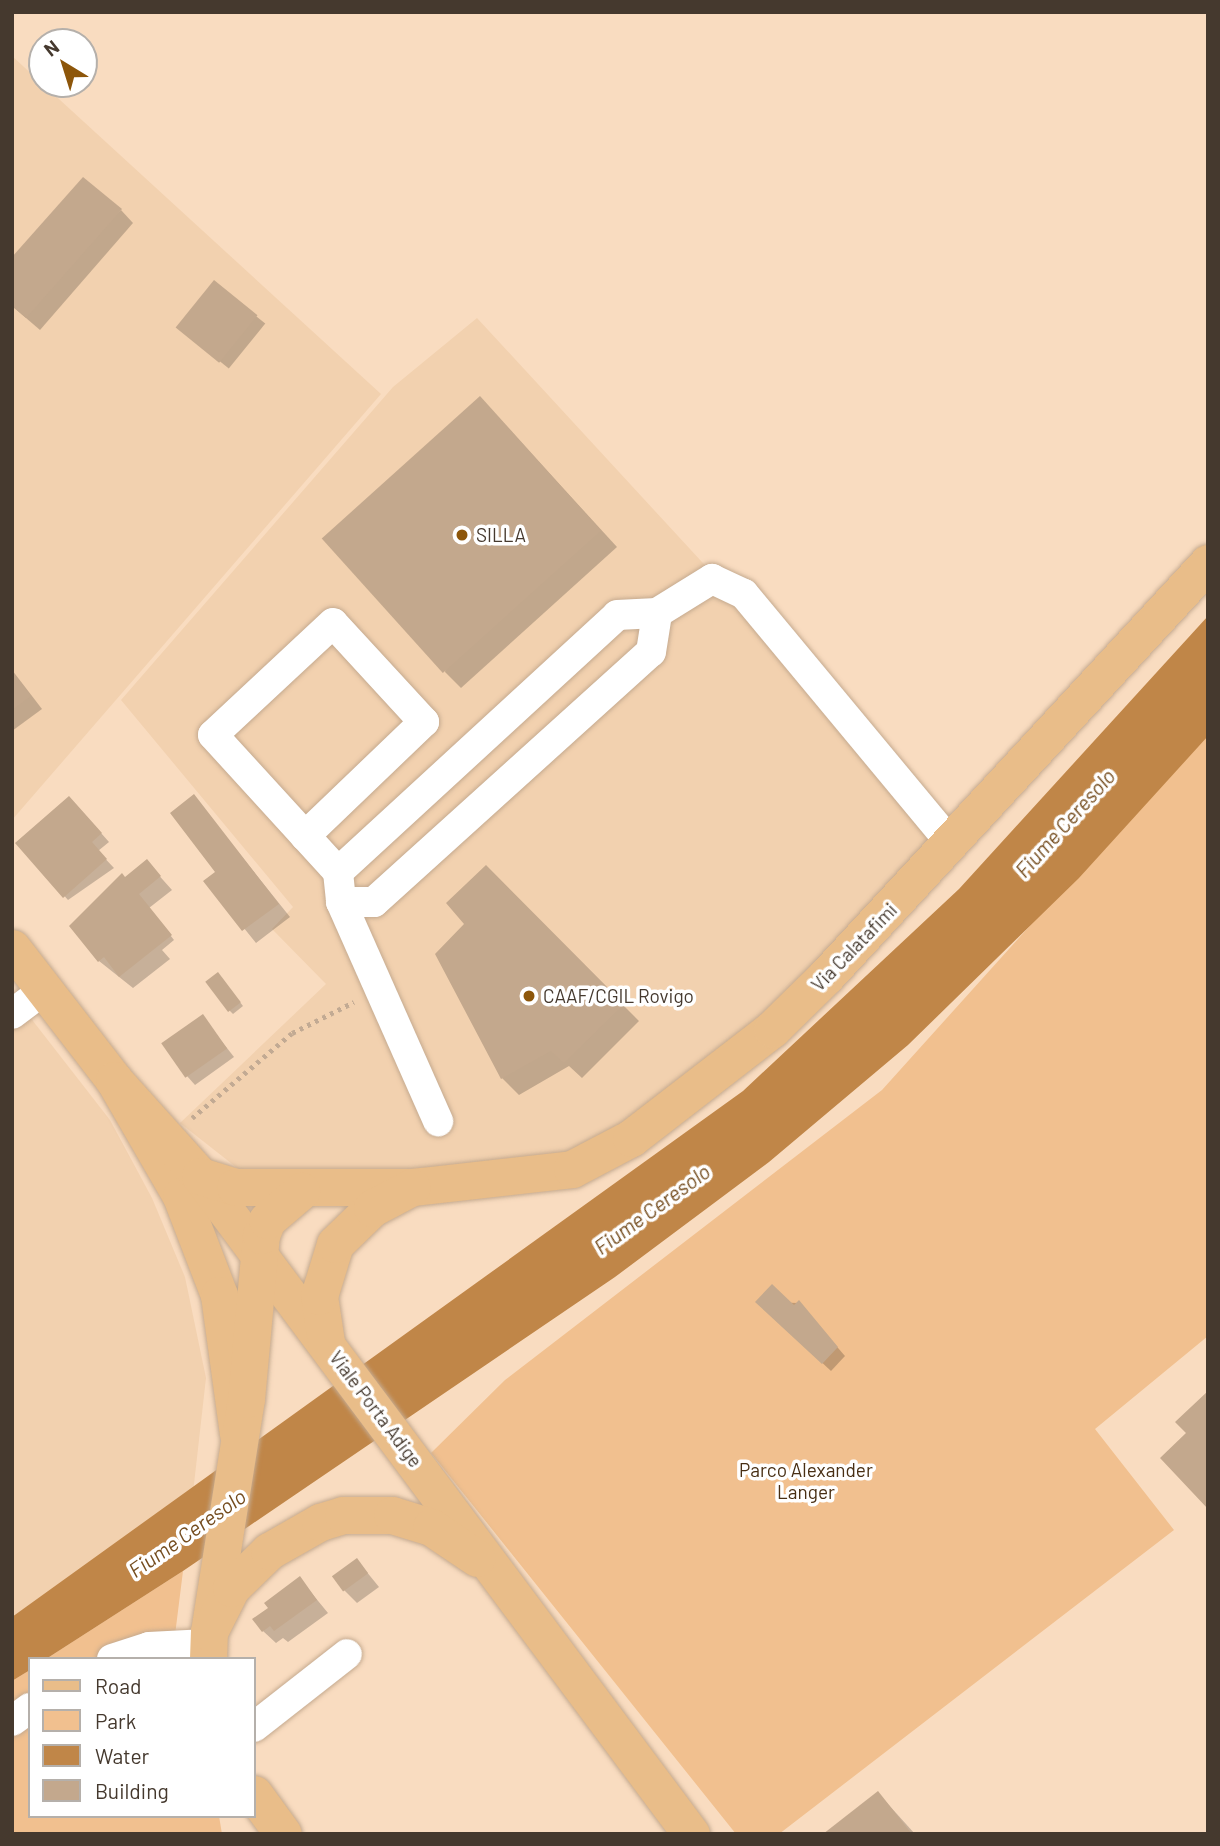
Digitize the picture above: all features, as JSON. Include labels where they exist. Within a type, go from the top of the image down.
[{"type":"main road","name":"Via Calatafimi","points":[[200,1176],[235,1187],[301,1191],[412,1187],[572,1169],[631,1138],[772,1030],[1208,563]]},
{"type":"main road","name":"Viale Porta Adige","points":[[12,948],[114,1080],[200,1176],[259,1258],[453,1508],[486,1565],[691,1834]]},
{"type":"main road","name":"Viale Porta Adige","points":[[114,1080],[181,1196],[211,1270],[238,1434]]},
{"type":"main road","name":"Via Calatafimi","points":[[326,1343],[319,1296],[335,1244],[372,1208],[412,1187]]},
{"type":"main road","points":[[259,1258],[264,1226],[301,1191]]},
{"type":"main road","name":"Viale Porta Adige","points":[[208,1645],[213,1586],[238,1434],[259,1258]]},
{"type":"main road","name":"Viale Porta Adige","points":[[208,1645],[218,1607],[248,1569],[293,1536],[343,1515],[418,1522],[486,1565]]},
{"type":"main road","points":[[256,1797],[283,1834]]},
{"type":"street","points":[[340,887],[617,615],[657,613],[712,579],[744,594],[950,842]]},
{"type":"street","points":[[340,887],[373,902],[651,652],[657,613]]},
{"type":"street","points":[[305,835],[424,722],[333,624],[213,735],[305,835],[340,887],[380,990],[438,1121]]},
{"type":"street","points":[[12,1014],[44,990]]},
{"type":"street","points":[[118,1657],[149,1647],[208,1645]]},
{"type":"street","points":[[256,1725],[347,1654]]},
{"type":"street","points":[[12,1721],[28,1709]]},
{"type":"path","points":[[188,1121],[292,1033],[380,990]]},
{"type":"shaded area","points":[[12,56],[28,71],[28,98],[58,98],[381,394],[12,820]]},
{"type":"shaded area","points":[[477,318],[950,831],[718,1059],[586,1156],[264,1189],[180,1123],[326,984],[272,929],[293,907],[121,700],[393,387]]},
{"type":"shaded area","points":[[12,994],[110,1120],[152,1198],[185,1277],[206,1378],[193,1493],[12,1617]]},
{"type":"green space","name":"Parco Alexander Langer","points":[[1208,728],[1208,1336],[1095,1429],[1174,1530],[779,1834],[736,1834],[431,1453],[505,1380],[882,1090]]},
{"type":"green space","points":[[183,1571],[172,1657],[49,1657]]},
{"type":"green space","points":[[28,1671],[28,1818],[219,1818],[222,1834],[12,1834],[12,1681]]},
{"type":"water","name":"Fiume Ceresolo","points":[[1208,616],[1208,736],[1079,878],[908,1045],[769,1162],[615,1277],[183,1571],[49,1657],[28,1657],[28,1671],[12,1681],[12,1617],[743,1091],[959,889]]},
{"type":"building","points":[[83,177],[122,209],[26,318],[12,306],[12,257]]},
{"type":"building","points":[[214,280],[258,315],[219,363],[176,327]]},
{"type":"building","name":"SILLA","points":[[480,396],[601,531],[443,673],[322,539]]},
{"type":"building","points":[[12,671],[31,696],[12,710]]},
{"type":"building","points":[[194,794],[279,904],[242,931],[203,881],[215,872],[170,813]]},
{"type":"building","points":[[69,796],[102,833],[92,842],[107,859],[63,898],[15,843]]},
{"type":"building","points":[[147,859],[161,876],[139,894],[172,935],[119,977],[104,957],[98,962],[69,926],[122,873],[125,877]]},
{"type":"building","points":[[486,865],[624,1004],[564,1063],[551,1051],[501,1079],[435,954],[464,924],[446,903]]},
{"type":"building","points":[[218,972],[241,1002],[228,1012],[205,982]]},
{"type":"building","points":[[203,1014],[227,1048],[185,1078],[161,1043]]},
{"type":"building","points":[[772,1284],[794,1305],[799,1300],[838,1347],[822,1364],[755,1302]]},
{"type":"building","points":[[1208,1391],[1208,1509],[1160,1458],[1186,1433],[1175,1422]]},
{"type":"building","points":[[357,1558],[368,1573],[343,1592],[332,1576]]},
{"type":"building","points":[[300,1576],[317,1600],[274,1631],[270,1626],[262,1632],[252,1619],[268,1608],[264,1603]]},
{"type":"building","points":[[878,1791],[912,1834],[823,1834]]},
{"type":"place","name":"SILLA","points":[[462,535]]},
{"type":"place","name":"CAAF/CGIL Rovigo","points":[[529,996]]}]
